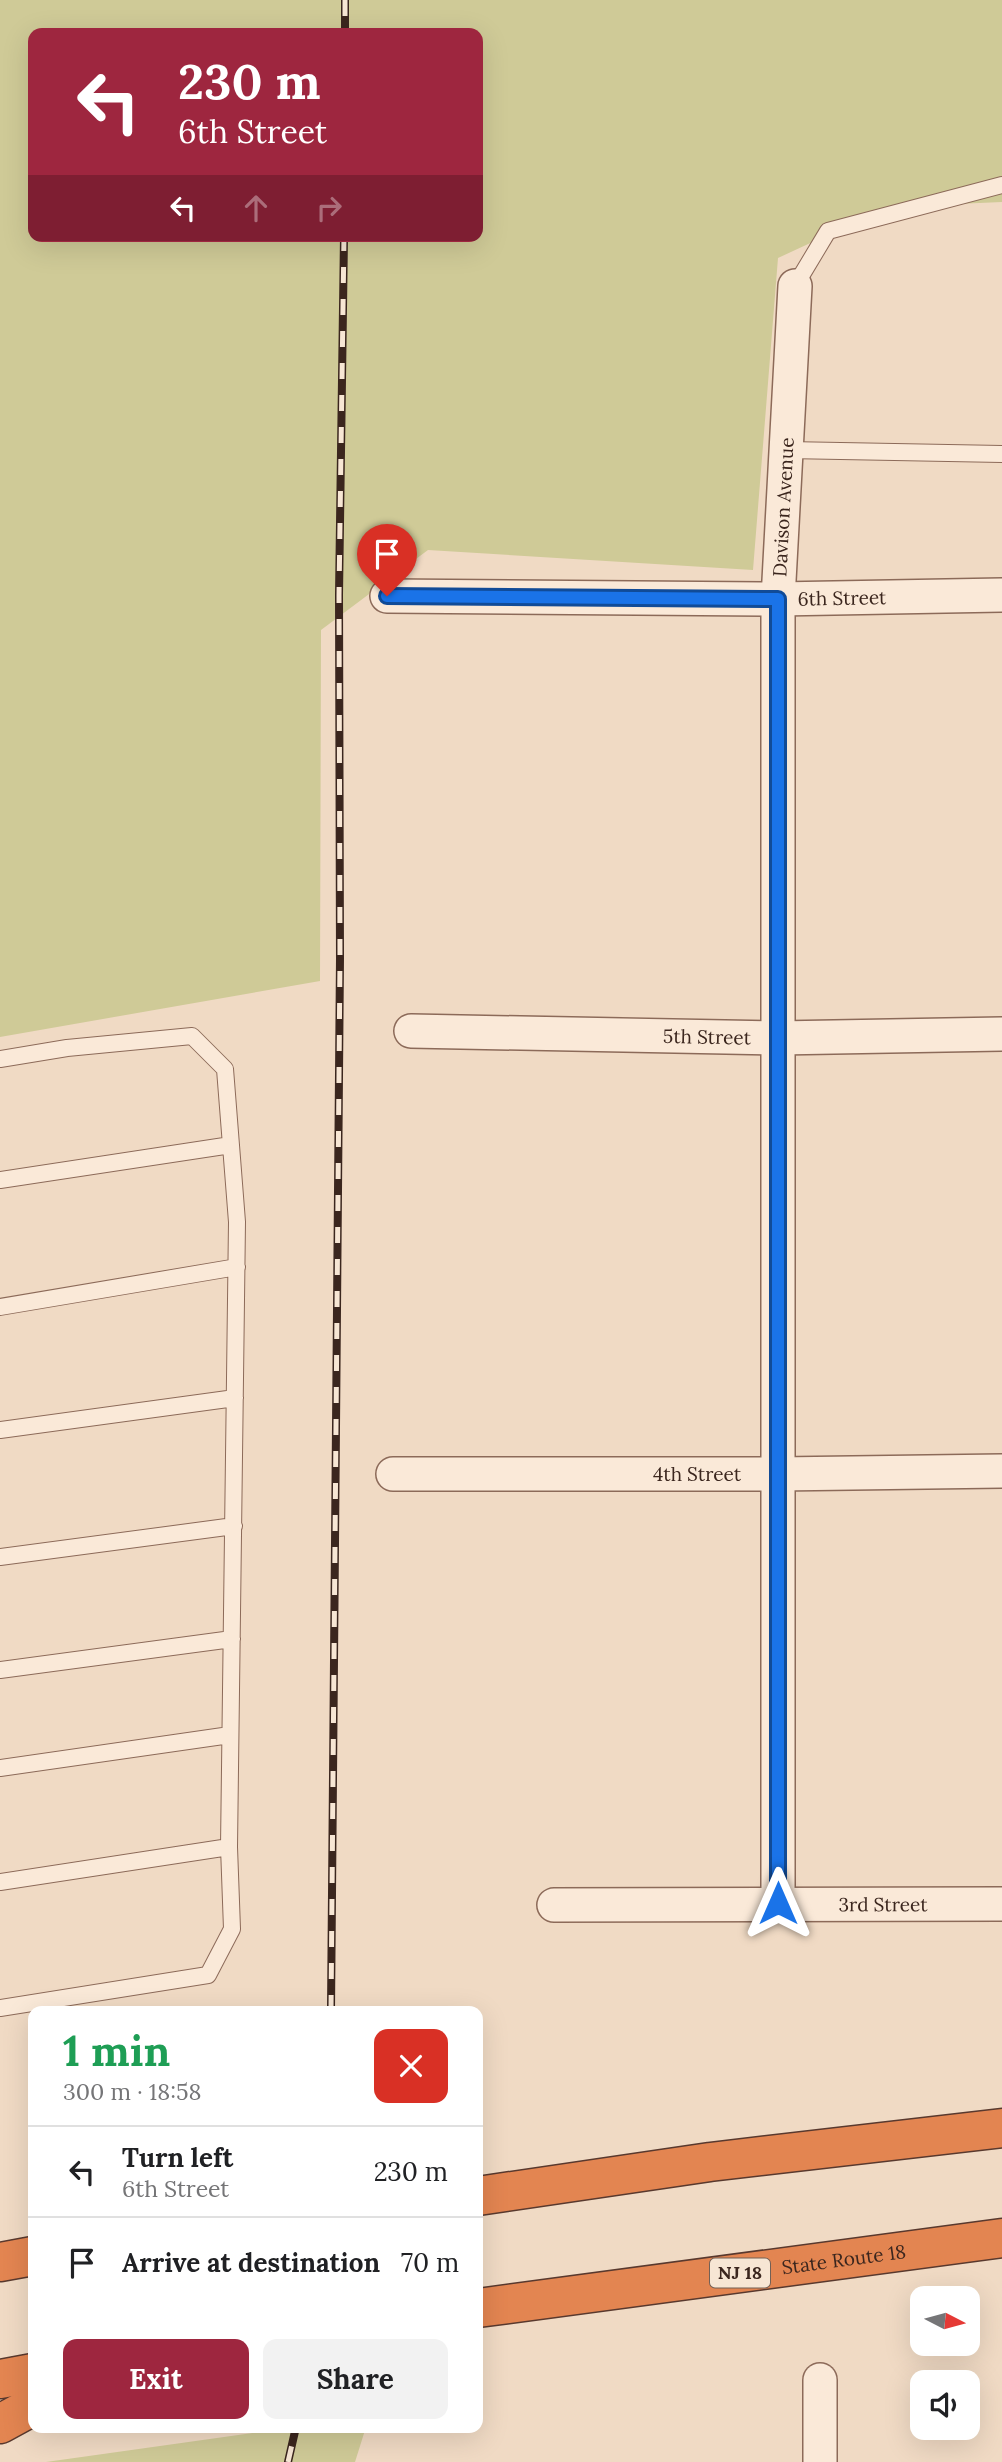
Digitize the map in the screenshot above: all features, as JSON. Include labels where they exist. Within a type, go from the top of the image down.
[{"type":"highway","points":[[483,2195],[710,2162],[1002,2128]]},
{"type":"highway","name":"State Route 18","points":[[483,2307],[1002,2238]]},
{"type":"highway","points":[[0,2379],[28,2374]]},
{"type":"highway","points":[[0,2424],[28,2409]]},
{"type":"street","name":"Davison Avenue","points":[[778,1903],[778,599],[795,286]]},
{"type":"street","name":"6th Street","points":[[387,596],[778,599],[1002,595]]},
{"type":"street","name":"5th Street","points":[[411,1031],[778,1038],[1002,1034]]},
{"type":"street","name":"4th Street","points":[[393,1474],[1002,1471]]},
{"type":"street","name":"3rd Street","points":[[554,1905],[1002,1904]]},
{"type":"street","points":[[820,2380],[820,2462]]},
{"type":"lane","points":[[795,286],[828,231],[1002,185]]},
{"type":"lane","points":[[787,450],[1002,454]]},
{"type":"lane","points":[[0,1059],[67,1048],[192,1035],[225,1069],[237,1222],[229,1847],[232,1929],[208,1975],[0,2008]]},
{"type":"lane","points":[[0,1180],[231,1145]]},
{"type":"lane","points":[[0,1307],[237,1268]]},
{"type":"lane","points":[[0,1430],[235,1398]]},
{"type":"lane","points":[[0,1557],[234,1526]]},
{"type":"lane","points":[[0,1670],[232,1639]]},
{"type":"lane","points":[[0,1768],[230,1735]]},
{"type":"lane","points":[[0,1882],[229,1847]]},
{"type":"shaded area","points":[[0,0],[1002,0],[1002,202],[888,207],[778,258],[753,570],[428,550],[321,630],[320,981],[0,1037]]},
{"type":"shaded area","points":[[253,2433],[364,2433],[355,2462],[46,2462]]},
{"type":"railway","points":[[345,0],[345,28]]},
{"type":"railway","points":[[331,2006],[340,958],[339,595],[344,242]]},
{"type":"railway","points":[[288,2462],[295,2433]]},
{"type":"route","points":[[387,596],[778,599],[778,1903]]}]
